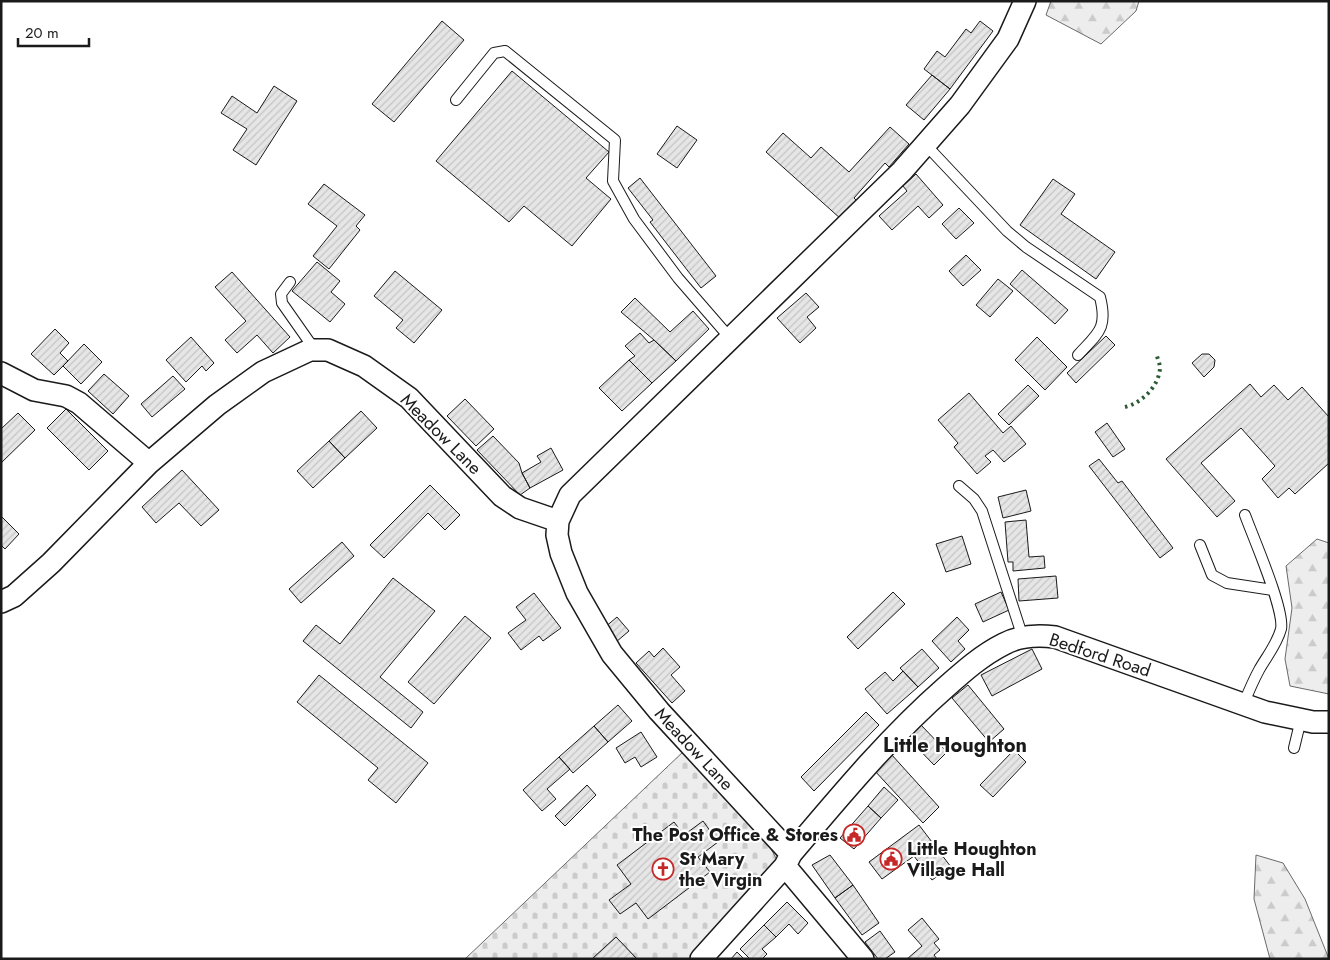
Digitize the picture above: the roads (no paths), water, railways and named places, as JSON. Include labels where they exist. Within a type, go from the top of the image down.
[{"type":"street","points":[[558,521],[570,495],[902,171],[960,105],[1008,39],[1025,1]]},
{"type":"street","name":"Meadow Lane","points":[[1,602],[14,596],[51,563],[149,463],[217,405],[263,372],[297,355],[310,350],[328,350],[364,366],[409,398],[502,496],[520,508],[558,521],[557,535],[561,553],[577,593],[612,654],[658,711],[788,860],[863,959]]},
{"type":"street","points":[[1,373],[34,390],[66,396],[79,403],[149,463]]},
{"type":"street","name":"Bedford Road","points":[[701,959],[881,750],[928,703],[971,665],[1005,643],[1034,635],[1055,638],[1265,712],[1314,722],[1329,722]]},
{"type":"lane","points":[[456,100],[494,53],[505,51],[615,140],[613,181],[634,219],[678,278],[730,338]]},
{"type":"lane","points":[[925,144],[1007,231],[1026,248],[1100,297],[1104,312],[1102,328],[1078,355]]},
{"type":"lane","points":[[290,282],[281,294],[282,304],[315,350]]},
{"type":"lane","points":[[959,486],[974,499],[982,511],[1023,638]]},
{"type":"lane","points":[[1243,705],[1258,671],[1275,644],[1281,628],[1273,590],[1245,515]]},
{"type":"lane","points":[[1200,545],[1212,575],[1227,583],[1273,590]]},
{"type":"lane","points":[[1294,748],[1301,719]]},
{"type":"place","name":"The Post Office & Stores","points":[[854,835]]},
{"type":"place","name":"Little Houghton Village Hall","points":[[891,859]]},
{"type":"place","name":"St Mary the Virgin","points":[[663,869]]},
{"type":"district","name":"Little Houghton","points":[[955,745]]}]
